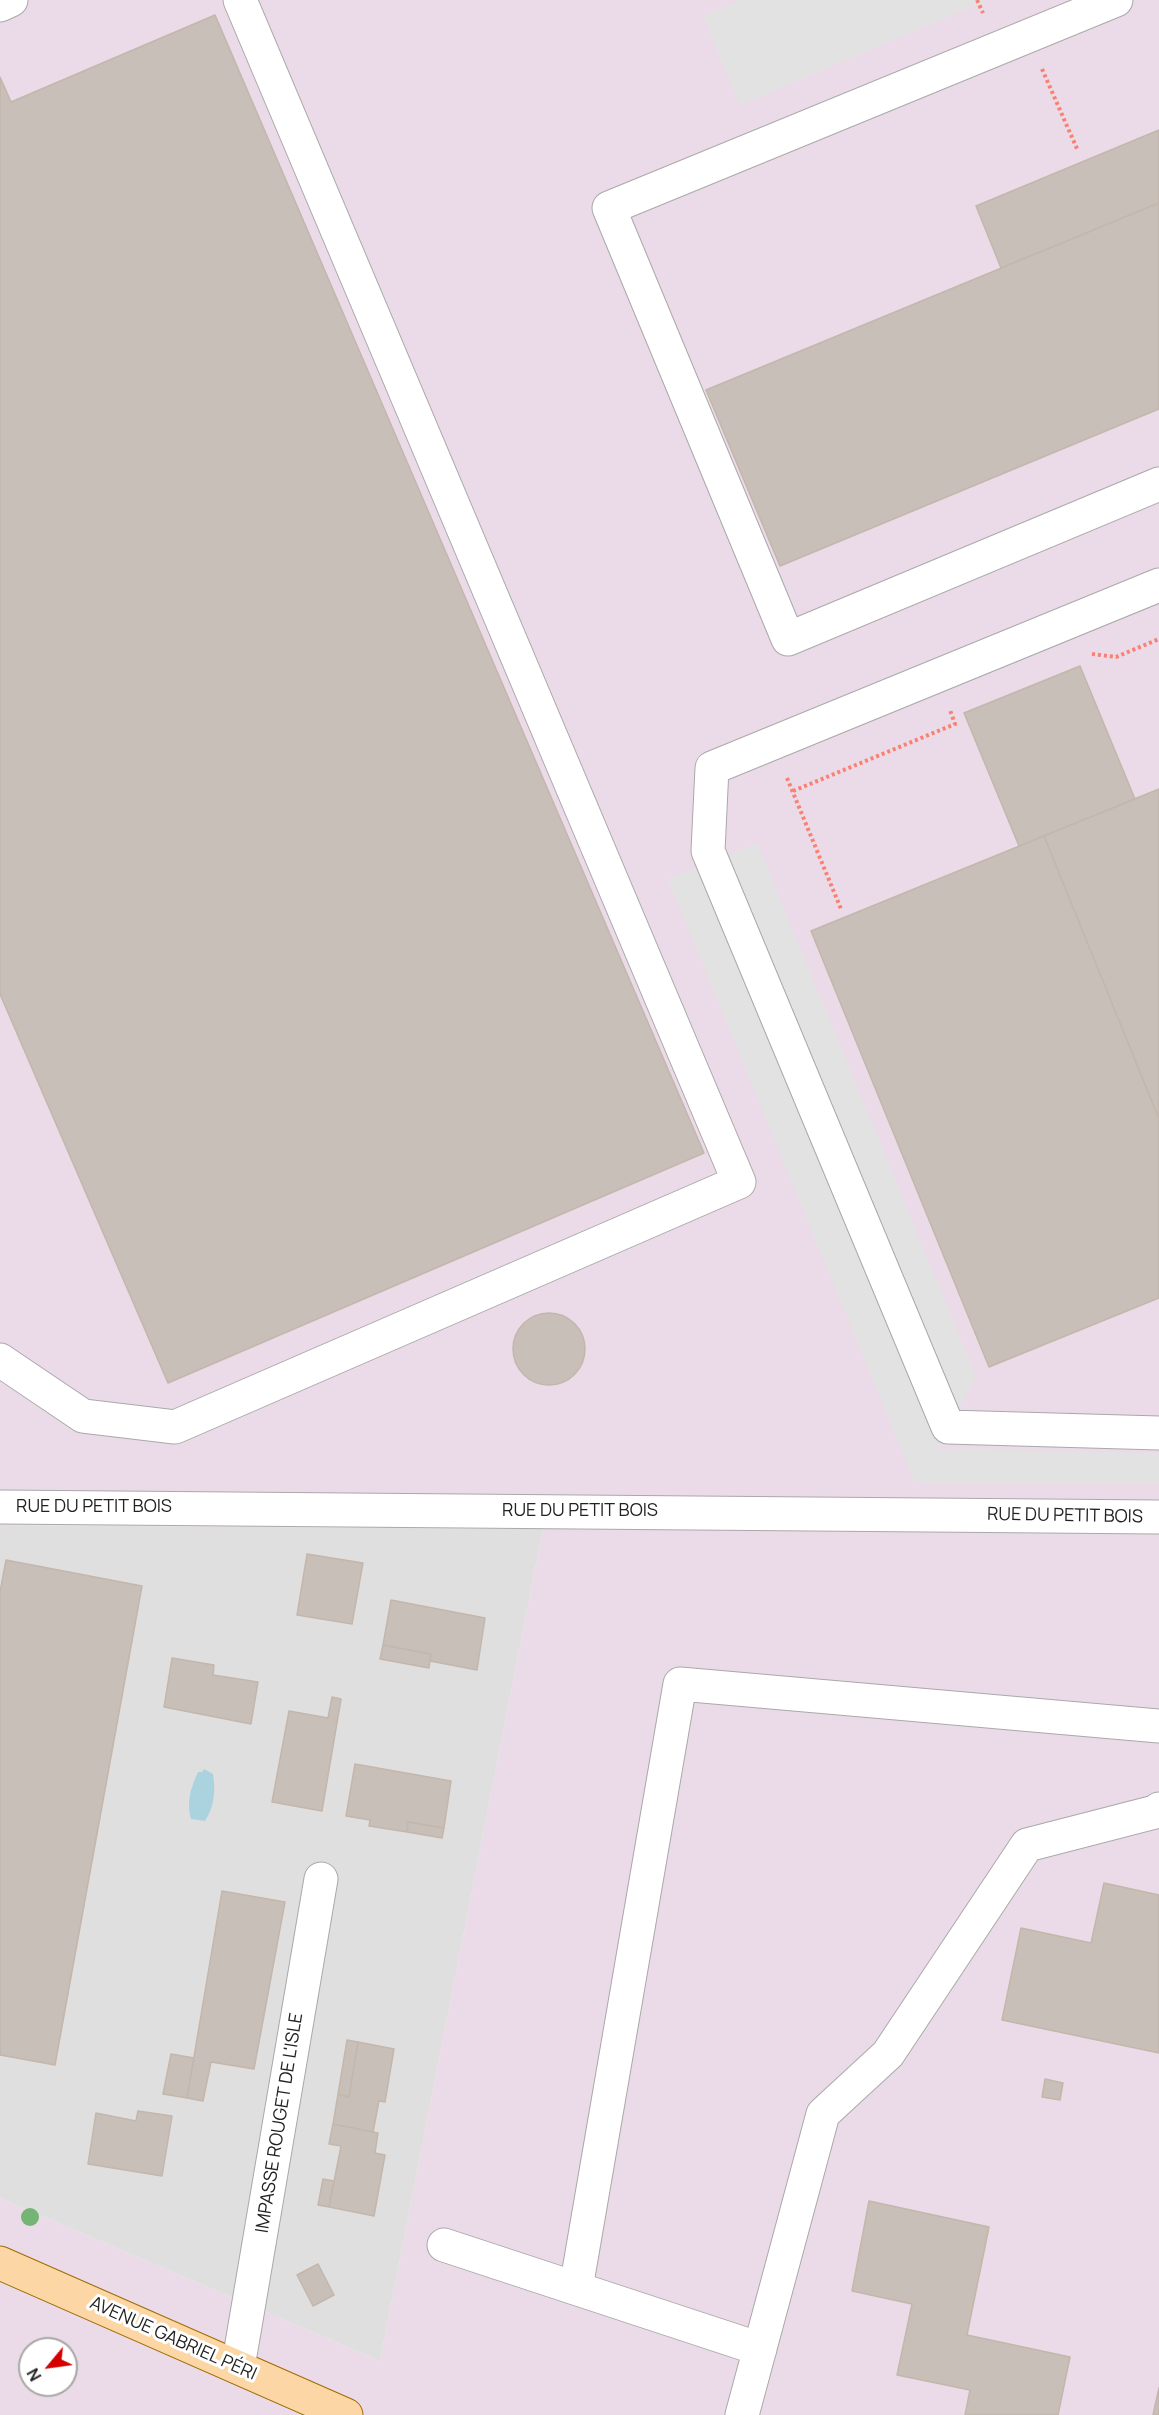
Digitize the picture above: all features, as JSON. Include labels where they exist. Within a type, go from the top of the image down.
[{"type":"main road","name":"AVENUE GABRIEL PÉRI","points":[[0,2263],[346,2415]]},
{"type":"street","points":[[0,5],[11,0]]},
{"type":"street","points":[[0,1360],[83,1416],[175,1427],[739,1182],[240,0]]},
{"type":"street","points":[[1116,0],[609,208],[788,639],[1159,484]]},
{"type":"street","points":[[1159,585],[712,768],[708,851],[948,1427],[1159,1433]]},
{"type":"street","name":"RUE DU PETIT BOIS","points":[[0,1507],[1159,1517]]},
{"type":"street","points":[[576,2288],[680,1684],[1159,1726]]},
{"type":"street","points":[[742,2415],[823,2114],[888,2054],[1027,1845],[1155,1812],[1159,1809]]},
{"type":"street","name":"IMPASSE ROUGET DE L'ISLE","points":[[238,2367],[257,2268],[321,1879]]},
{"type":"street","points":[[444,2245],[760,2349]]},
{"type":"path","points":[[977,0],[982,13]]},
{"type":"path","points":[[1028,36],[1078,151]]},
{"type":"path","points":[[1084,654],[1116,657],[1159,639]]},
{"type":"path","points":[[793,791],[956,724],[950,708]]},
{"type":"shaded area","points":[[0,0],[1159,0],[1159,2415],[0,2415],[0,2198],[380,2361],[543,1529],[0,1525]]},
{"type":"shaded area","points":[[741,0],[988,0],[740,105],[703,16]]},
{"type":"shaded area","points":[[757,843],[976,1377],[938,1449],[1159,1453],[1159,1483],[915,1483],[668,879]]},
{"type":"shaded area","points":[[0,1525],[543,1529],[380,2361],[0,2198]]},
{"type":"water","points":[[204,1769],[213,1774],[214,1787],[214,1799],[205,1821],[191,1819],[189,1807],[195,1778],[198,1772]]},
{"type":"building","points":[[215,15],[704,1153],[168,1383],[0,994],[0,77],[11,102]]},
{"type":"building","points":[[1159,130],[1159,203],[1001,268],[976,206]]},
{"type":"building","points":[[1159,203],[1159,409],[780,566],[706,390]]},
{"type":"building","points":[[1080,666],[1135,799],[1019,846],[964,713]]},
{"type":"building","points":[[1159,789],[1159,1119],[1044,836]]},
{"type":"building","points":[[1044,836],[1159,1119],[1159,1298],[989,1367],[811,931]]},
{"type":"building","points":[[549,1313],[563,1316],[575,1323],[582,1335],[585,1349],[582,1363],[575,1375],[563,1382],[549,1385],[535,1382],[523,1375],[516,1363],[513,1349],[516,1335],[523,1323],[535,1316]]},
{"type":"building","points":[[307,1554],[363,1563],[352,1624],[297,1615]]},
{"type":"building","points":[[6,1560],[142,1586],[55,2065],[0,2055],[0,1592]]},
{"type":"building","points":[[391,1600],[485,1618],[477,1670],[430,1661],[431,1654],[383,1645]]},
{"type":"building","points":[[383,1645],[431,1654],[429,1668],[380,1659]]},
{"type":"building","points":[[172,1658],[214,1665],[213,1675],[258,1682],[251,1724],[164,1707]]},
{"type":"building","points":[[332,1697],[341,1699],[322,1811],[272,1802],[289,1711],[328,1718]]},
{"type":"building","points":[[355,1764],[451,1781],[444,1828],[408,1822],[407,1832],[369,1826],[370,1820],[346,1816]]},
{"type":"building","points":[[408,1822],[444,1828],[442,1838],[407,1832]]},
{"type":"building","points":[[1104,1883],[1159,1895],[1159,2053],[1002,2020],[1021,1928],[1091,1943]]},
{"type":"building","points":[[222,1891],[285,1902],[254,2069],[211,2062],[203,2101],[187,2098]]},
{"type":"building","points":[[347,2040],[358,2042],[349,2097],[338,2094]]},
{"type":"building","points":[[358,2042],[394,2049],[385,2102],[379,2101],[373,2132],[333,2124],[338,2094],[349,2097]]},
{"type":"building","points":[[171,2054],[194,2058],[187,2098],[163,2094]]},
{"type":"building","points":[[1045,2079],[1063,2083],[1060,2100],[1042,2097]]},
{"type":"building","points":[[138,2111],[172,2116],[162,2176],[88,2164],[96,2113],[136,2121]]},
{"type":"building","points":[[333,2124],[378,2133],[375,2153],[385,2155],[374,2216],[329,2207],[341,2146],[329,2144]]},
{"type":"building","points":[[323,2179],[334,2181],[329,2207],[318,2205]]},
{"type":"building","points":[[869,2201],[989,2227],[967,2335],[1070,2357],[1058,2415],[965,2415],[970,2390],[897,2375],[912,2304],[852,2291]]},
{"type":"building","points":[[318,2264],[334,2295],[313,2306],[297,2275]]},
{"type":"building","points":[[1159,2388],[1159,2415],[1153,2415]]}]
